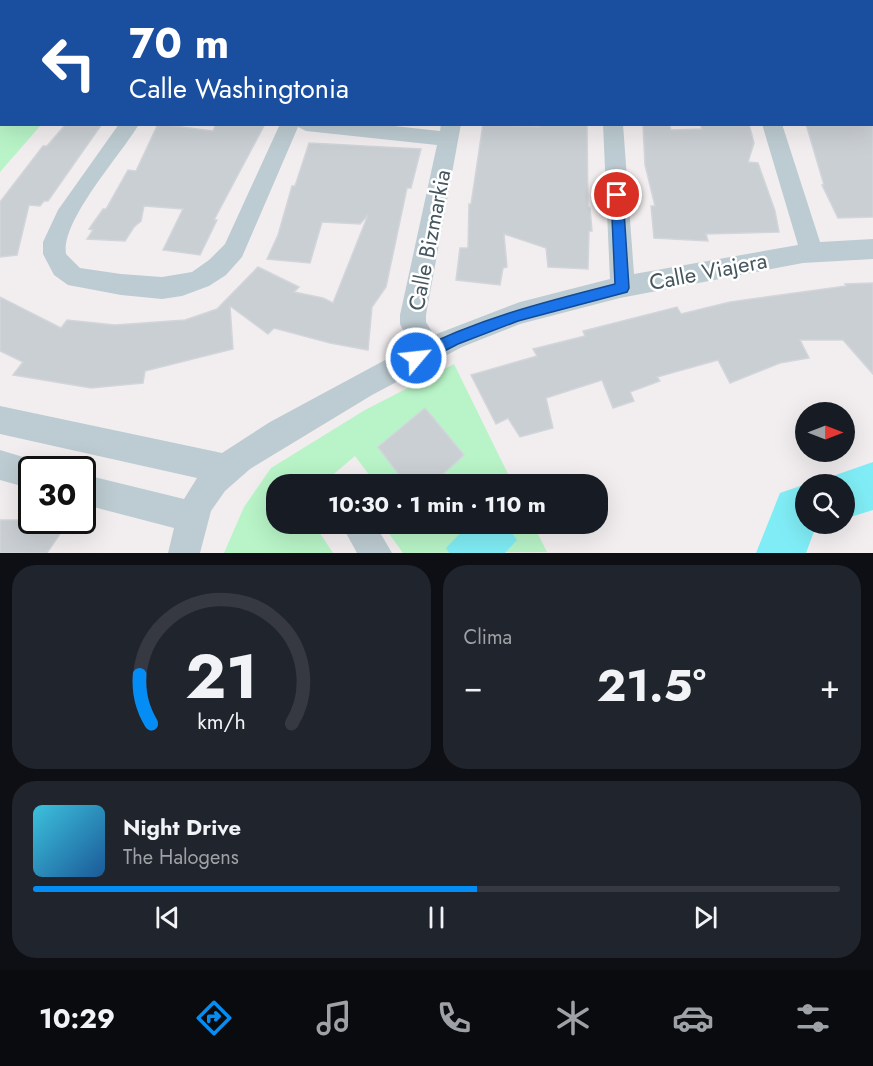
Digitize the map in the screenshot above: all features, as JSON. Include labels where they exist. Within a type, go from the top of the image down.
[{"type":"street","points":[[129,126],[62,223],[54,243],[54,252],[62,268],[77,278],[159,289],[192,284],[206,277],[225,262],[234,250],[289,126]]},
{"type":"street","points":[[342,126],[450,132]]},
{"type":"street","points":[[613,126],[622,288]]},
{"type":"street","points":[[773,126],[812,252]]},
{"type":"street","name":"Calle Bizmarkia","points":[[429,352],[413,324],[413,315],[450,132]]},
{"type":"street","name":"Calle Viajera","points":[[184,553],[193,517],[203,494],[243,454],[322,408],[453,339],[518,315],[622,288],[812,252],[873,249]]},
{"type":"street","points":[[0,420],[226,469]]},
{"type":"street","points":[[0,465],[18,470]]},
{"type":"street","points":[[96,493],[193,517]]},
{"type":"street","points":[[364,534],[376,553]]},
{"type":"green space","points":[[0,126],[40,126],[0,172]]},
{"type":"green space","points":[[454,364],[508,474],[368,474],[355,456],[334,474],[267,474],[271,468],[365,410]]},
{"type":"green space","points":[[266,475],[266,534],[321,534],[333,553],[224,553],[244,507]]},
{"type":"green space","points":[[389,534],[538,534],[547,552],[403,553]]},
{"type":"water","points":[[459,534],[513,534],[517,540],[505,553],[449,553],[446,548]]},
{"type":"building","points":[[64,126],[101,126],[48,201],[44,201],[40,206],[29,205],[17,255],[0,257],[0,202],[43,146],[47,146]]},
{"type":"building","points":[[157,126],[213,131],[215,126],[264,126],[214,220],[217,220],[200,255],[163,250],[183,209],[144,206],[141,221],[125,241],[87,239],[93,230],[89,229],[103,209],[106,209],[128,170],[136,171]]},
{"type":"building","points":[[483,126],[587,126],[588,206],[592,231],[589,231],[588,269],[548,267],[546,248],[504,234],[507,267],[503,268],[500,285],[456,280],[460,248],[468,248],[469,204],[471,204]]},
{"type":"building","points":[[643,126],[670,126],[671,130],[702,129],[701,126],[750,126],[754,143],[748,162],[758,163],[775,211],[779,232],[706,234],[708,241],[654,238],[651,206],[655,206],[645,165]]},
{"type":"building","points":[[807,126],[873,126],[873,217],[838,218],[822,185],[824,185]]},
{"type":"building","points":[[309,143],[421,149],[411,188],[407,188],[386,287],[372,307],[368,350],[330,343],[274,328],[268,334],[230,306],[233,349],[145,371],[143,383],[91,388],[13,375],[23,362],[0,351],[0,297],[61,328],[67,320],[115,325],[185,320],[217,309],[258,267],[299,287],[294,292],[323,298],[333,303],[368,215],[360,224],[322,222],[310,263],[267,259],[278,235],[292,186],[295,186]]},
{"type":"building","points":[[873,283],[873,374],[843,340],[800,340],[809,358],[780,363],[730,383],[718,360],[657,377],[660,381],[630,392],[634,401],[613,408],[602,380],[546,398],[553,428],[520,437],[508,418],[496,424],[471,375],[537,356],[533,349],[585,336],[583,331],[677,307],[681,314],[730,302],[846,286],[845,284]]},
{"type":"building","points":[[425,408],[464,455],[443,474],[398,474],[378,447]]},
{"type":"building","points":[[0,520],[18,520],[18,534],[60,534],[47,553],[0,553]]},
{"type":"waterway","points":[[855,492],[873,486]]},
{"type":"waterway","points":[[781,553],[795,515]]},
{"type":"route","points":[[416,358],[453,339],[518,315],[622,288],[617,195]]}]
